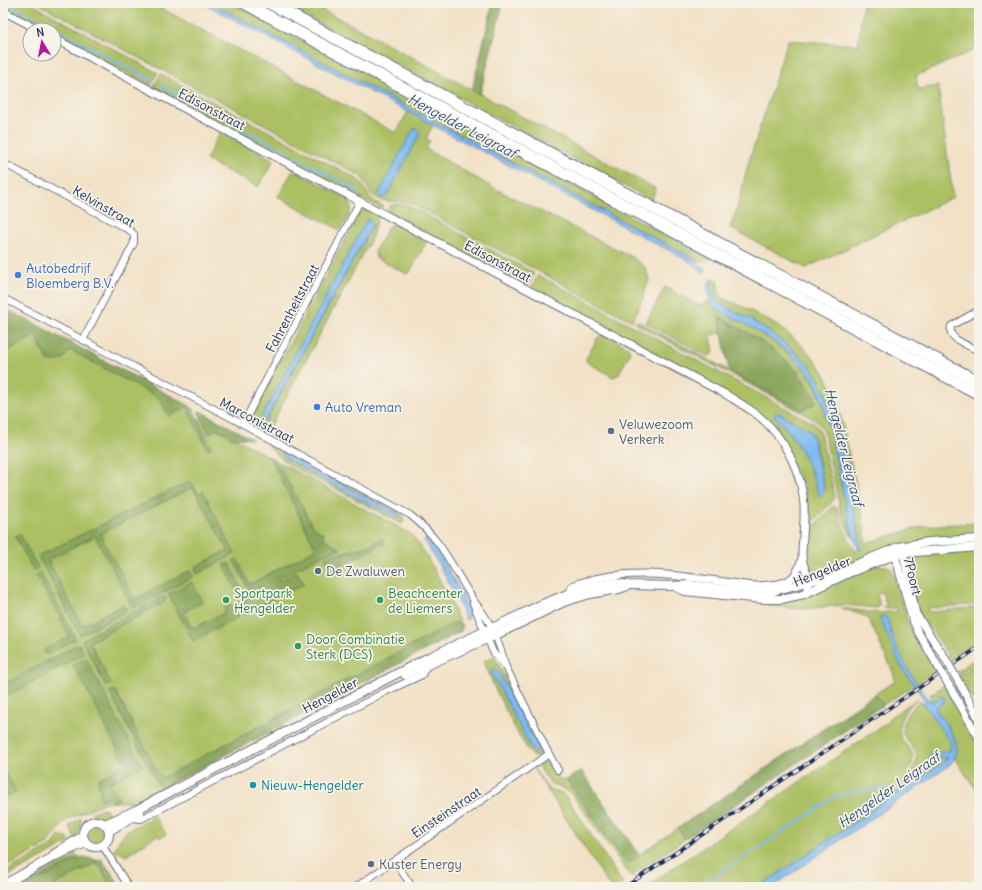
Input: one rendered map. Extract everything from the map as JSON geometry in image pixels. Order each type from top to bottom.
[{"type":"highway","points":[[244,3],[979,394]]},
{"type":"highway","points":[[269,3],[979,382]]},
{"type":"main road","name":"Hengelder","points":[[673,586],[685,590],[763,599],[781,599],[804,594],[851,572],[899,552],[928,542],[979,539]]},
{"type":"main road","name":"Hengelder","points":[[107,827],[131,818],[382,685],[427,665],[489,634],[540,605],[570,593],[600,585],[615,583],[629,585],[690,585],[754,593],[770,592],[831,575],[864,560],[899,552],[979,547]]},
{"type":"main road","name":"Hengelder","points":[[107,827],[136,810],[425,659],[574,599],[590,594],[619,589],[629,585]]},
{"type":"main road","points":[[99,821],[107,827],[108,837],[102,845],[92,846],[84,840],[83,828],[89,822],[99,821]]},
{"type":"main road","points":[[3,881],[84,840]]},
{"type":"main road","points":[[3,884],[84,840]]},
{"type":"street","points":[[3,11],[24,22]]},
{"type":"street","name":"Edisonstraat","points":[[62,42],[727,395],[760,418],[773,430],[782,443],[793,463],[800,482],[804,503],[805,528],[802,559],[809,580]]},
{"type":"street","name":"Kelvinstraat","points":[[3,163],[134,234],[134,243],[83,340]]},
{"type":"street","name":"Fahrenheitstraat","points":[[243,424],[360,201]]},
{"type":"street","name":"Marconistraat","points":[[3,298],[243,424],[410,515],[430,533],[444,551],[471,596],[489,634]]},
{"type":"street","points":[[979,310],[951,326],[950,334],[953,338],[979,351]]},
{"type":"street","name":"7Poort","points":[[899,552],[916,614],[945,658],[979,719]]},
{"type":"street","name":"7Poort","points":[[899,552],[911,615],[917,630],[979,738]]},
{"type":"street","name":"Hengelder","points":[[570,593],[572,586],[581,582],[598,578],[632,574],[655,574],[755,586],[771,585],[784,582],[792,577],[796,573],[802,559]]},
{"type":"street","name":"Hengelder","points":[[792,577],[803,576],[809,580]]},
{"type":"street","points":[[804,594],[807,590],[809,580]]},
{"type":"street","points":[[489,634],[496,655],[506,667],[558,770]]},
{"type":"street","name":"Einsteinstraat","points":[[356,887],[549,754]]},
{"type":"street","points":[[102,845],[128,887]]},
{"type":"street","points":[[395,861],[412,887]]},
{"type":"green space","points":[[3,3],[30,3],[158,73],[150,85],[62,38],[62,22],[31,22],[3,7]]},
{"type":"green space","points":[[37,3],[151,3],[396,133],[408,112],[433,125],[426,139],[430,141],[426,149],[490,186],[632,257],[645,267],[649,279],[643,298],[632,321],[410,203],[378,199],[368,189],[359,175]]},
{"type":"green space","points":[[211,3],[232,3],[711,259],[700,262]]},
{"type":"green space","points":[[281,3],[308,3],[350,24],[656,189],[651,200]]},
{"type":"green space","points":[[493,3],[503,3],[480,94],[472,90]]},
{"type":"green space","points":[[863,3],[979,3],[979,48],[916,76],[918,89],[938,86],[953,197],[806,268],[730,228],[737,209],[749,161],[788,40],[858,45]]},
{"type":"green space","points":[[161,74],[354,177],[359,180],[369,196],[383,207],[380,208],[155,88],[154,86]]},
{"type":"green space","points":[[220,132],[274,160],[258,187],[206,160]]},
{"type":"green space","points":[[293,170],[348,199],[351,210],[340,230],[278,197]]},
{"type":"green space","points":[[402,204],[409,206],[534,273],[528,286],[389,213],[388,208],[391,205]]},
{"type":"green space","points":[[364,210],[371,210],[379,214],[371,239],[268,431],[265,433],[253,425],[251,416],[359,214]],"holes":[[[367,219],[372,224],[266,421],[261,419]]]},
{"type":"green space","points":[[392,224],[427,241],[410,272],[407,274],[376,258],[375,251],[388,227]]},
{"type":"green space","points":[[538,275],[815,424],[820,432],[835,498],[833,501],[812,523],[809,523],[804,486],[768,422],[531,288]],"holes":[[[783,424],[811,432],[815,441],[822,478],[819,495],[805,457],[795,439]]]},
{"type":"green space","points":[[710,279],[717,279],[719,294],[722,298],[771,322],[801,344],[824,373],[832,389],[840,415],[862,511],[866,543],[920,527],[936,525],[979,523],[979,537],[929,540],[817,577],[812,574],[808,570],[805,558],[807,534],[832,507],[834,506],[837,508],[843,527],[855,551],[860,548],[859,534],[826,396],[809,365],[784,342],[750,319],[718,303],[713,296]]},
{"type":"green space","points":[[665,287],[700,306],[710,301],[714,307],[750,326],[788,353],[812,378],[821,398],[832,440],[852,537],[841,513],[824,432],[817,421],[635,323],[637,321],[802,410],[800,374],[762,342],[720,317],[722,333],[711,335],[714,353],[708,356],[646,323]]},
{"type":"green space","points":[[3,307],[190,406],[193,409],[211,448],[207,449],[187,408],[169,416],[159,398],[70,350],[62,359],[49,362],[35,336],[3,353]]},
{"type":"green space","name":"Sportpark Hengelder","points":[[3,312],[411,534],[433,567],[462,627],[460,630],[134,802],[105,802],[65,821],[48,844],[3,869]]},
{"type":"green space","points":[[719,317],[762,342],[788,362],[799,374],[816,403],[802,410],[729,371]]},
{"type":"green space","points":[[604,334],[628,347],[630,353],[618,375],[613,377],[587,362],[586,359],[598,337]]},
{"type":"green space","points":[[198,411],[252,439],[230,438],[225,433],[216,429],[209,434]]},
{"type":"green space","points":[[266,441],[402,514],[404,518],[403,523],[402,524],[290,465],[276,454]],"holes":[[[283,453],[380,504],[399,518],[360,499],[287,459]]]},
{"type":"green space","points":[[268,457],[279,466],[314,528],[324,534],[323,538],[341,549],[324,554],[255,591],[249,589],[233,560],[237,559],[249,583],[252,583],[316,549],[272,461]]},
{"type":"green space","points":[[190,481],[199,494],[203,491],[235,554],[197,574],[195,567],[228,550],[194,490],[191,488],[100,534],[134,598],[136,599],[184,573],[190,571],[193,577],[133,608],[95,536],[48,560],[82,626],[123,605],[127,611],[80,635],[38,556]]},
{"type":"green space","points":[[20,534],[38,568],[33,570],[15,536]]},
{"type":"green space","points":[[382,539],[385,543],[332,570],[325,557],[368,546]]},
{"type":"green space","points":[[979,550],[979,604],[931,607],[927,609],[928,611],[932,612],[979,607],[979,642],[951,661],[916,607],[908,563],[910,559],[917,555]]},
{"type":"green space","points":[[229,563],[243,591],[239,594],[224,565]]},
{"type":"green space","points":[[878,565],[887,566],[892,570],[910,629],[936,671],[883,705],[875,694],[895,681],[893,672],[869,620],[860,614],[842,609],[878,613],[898,611],[897,608],[883,608],[883,606],[887,607],[882,592],[877,594],[879,607],[877,608],[846,605],[802,609],[768,606],[769,602]]},
{"type":"green space","points":[[40,572],[75,639],[45,655],[44,650],[70,636],[36,575]]},
{"type":"green space","points":[[297,572],[304,584],[244,615],[238,605],[240,601]]},
{"type":"green space","points":[[192,582],[202,602],[184,612],[191,627],[196,627],[224,613],[225,608],[232,604],[239,617],[193,641],[168,594]]},
{"type":"green space","points":[[164,596],[166,599],[165,602],[90,642],[111,684],[106,686],[82,640]]},
{"type":"green space","points":[[456,622],[463,626],[461,631],[161,789],[109,692],[115,690],[162,778]]},
{"type":"green space","points":[[79,644],[84,654],[3,698],[3,685]]},
{"type":"green space","points":[[494,656],[539,742],[540,754],[537,757],[532,756],[517,732],[496,691],[484,661]]},
{"type":"green space","points":[[979,656],[979,664],[972,669],[958,673],[957,671]]},
{"type":"green space","points":[[86,658],[142,766],[110,783],[119,799],[112,803],[109,797],[101,800],[98,779],[125,764],[73,665]]},
{"type":"green space","points":[[979,667],[979,707],[977,708],[959,675],[974,671]]},
{"type":"green space","points":[[944,685],[961,712],[979,750],[979,794],[955,758],[956,743],[954,737],[934,708],[944,702],[943,698],[941,697],[932,702],[930,699],[932,698],[930,695]]},
{"type":"green space","points":[[957,686],[979,724],[979,731],[954,688]]},
{"type":"green space","points":[[875,694],[883,705],[685,839],[678,828]]},
{"type":"green space","points":[[917,699],[905,712],[899,727],[902,739],[913,755],[912,764],[907,773],[910,774],[916,763],[917,756],[905,737],[903,725],[904,720],[910,710],[920,701],[931,713],[950,741],[951,747],[949,751],[930,758],[948,756],[944,762],[906,787],[903,787],[903,789],[759,887],[645,887],[888,722],[889,718]]},
{"type":"green space","points":[[548,760],[559,779],[567,780],[622,858],[631,862],[678,828],[685,839],[634,874],[635,876],[632,878],[570,792],[551,784],[538,766]]},
{"type":"green space","points":[[3,768],[16,792],[5,797],[3,795]]},
{"type":"green space","points":[[534,769],[548,789],[562,793],[567,798],[623,884],[620,887],[618,885],[615,887],[610,887]]},
{"type":"green space","points":[[581,770],[639,855],[631,862],[627,862],[622,858],[567,780]]},
{"type":"green space","points":[[102,808],[106,809],[111,819],[100,818],[91,813]]},
{"type":"green space","points":[[154,816],[166,834],[160,838],[157,835],[126,856],[119,851],[115,854],[117,859],[114,859],[112,855],[120,840],[126,833],[125,832]]},
{"type":"green space","points":[[81,818],[81,826],[75,839],[69,826]]},
{"type":"green space","points":[[96,825],[102,828],[105,834],[102,840],[96,843],[90,840],[87,834],[90,828]]},
{"type":"green space","points":[[60,835],[67,837],[69,842],[3,879],[3,873],[52,846]]},
{"type":"green space","points":[[74,851],[76,854],[13,887],[3,887],[53,860]]},
{"type":"green space","points":[[77,856],[79,858],[23,887],[17,887]]},
{"type":"green space","points":[[82,857],[97,860],[101,859],[122,887],[112,887],[97,862],[51,887],[23,887]]},
{"type":"green space","points":[[98,862],[109,881],[99,887],[51,887]]},
{"type":"water","points":[[203,3],[211,3],[696,260],[706,272],[701,273],[697,266],[687,260]]},
{"type":"water","points":[[414,128],[421,132],[386,197],[381,198],[379,193]]},
{"type":"water","points":[[367,219],[371,221],[372,226],[265,421],[261,418]]},
{"type":"water","points":[[710,282],[713,296],[718,303],[750,319],[784,342],[809,365],[818,379],[824,391],[832,416],[859,534],[861,549],[859,550],[849,522],[832,439],[824,406],[817,387],[804,368],[778,344],[715,308],[710,301],[707,284]]},
{"type":"water","points":[[776,413],[781,414],[811,432],[824,485],[823,495],[819,495],[812,473],[802,453],[790,434],[775,417],[774,415]]},
{"type":"water","points":[[283,453],[400,515],[400,517],[398,518],[360,499],[287,459],[282,455]]},
{"type":"water","points":[[426,538],[444,562],[468,605],[470,613],[467,620],[447,579],[424,540]]},
{"type":"water","points":[[881,616],[887,617],[898,650],[909,671],[928,700],[930,699],[932,702],[944,697],[944,702],[935,708],[954,738],[956,753],[954,760],[947,767],[772,887],[759,887],[903,789],[903,787],[906,787],[944,762],[948,757],[930,758],[929,755],[949,751],[951,747],[950,741],[923,704],[926,702],[900,665],[880,618]]},
{"type":"water","points":[[493,669],[496,669],[498,672],[539,749],[535,752],[532,750],[491,672]]},
{"type":"waterway","points":[[6,3],[152,80]]},
{"type":"waterway","points":[[162,86],[359,191]]},
{"type":"waterway","name":"Hengelder Leigraaf","points":[[697,887],[762,846],[836,796],[855,791],[887,788]]},
{"type":"railway","points":[[625,887],[979,647]]},
{"type":"place","name":"Autobedrijf Bloemberg B.V.","points":[[18,275]]},
{"type":"place","name":"Auto Vreman","points":[[317,407]]},
{"type":"place","name":"Veluwezoom Verkerk","points":[[611,431]]},
{"type":"place","name":"De Zwaluwen","points":[[318,571]]},
{"type":"place","name":"Sportpark Hengelder","points":[[226,600]]},
{"type":"place","name":"Beachcenter de Liemers","points":[[380,600]]},
{"type":"place","name":"Door Combinatie Sterk (DCS)","points":[[298,646]]},
{"type":"place","name":"Nieuw-Hengelder","points":[[253,785]]},
{"type":"place","name":"Kuster Energy","points":[[371,864]]}]
